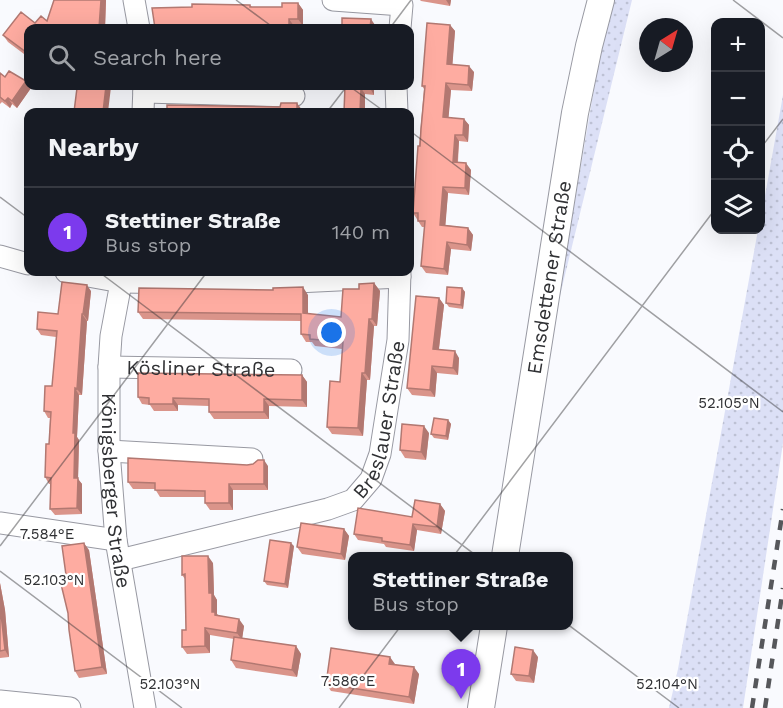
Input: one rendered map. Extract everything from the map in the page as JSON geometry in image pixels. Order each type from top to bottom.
[{"type":"street","points":[[134,0],[138,24]]},
{"type":"street","points":[[333,0],[402,5],[400,24]]},
{"type":"street","name":"Emsdettener Straße","points":[[506,552],[575,113],[588,46],[601,0]]},
{"type":"street","points":[[396,90],[397,108]]},
{"type":"street","points":[[144,97],[294,96]]},
{"type":"street","points":[[0,256],[24,263]]},
{"type":"street","points":[[122,277],[255,284],[371,276]]},
{"type":"street","name":"Breslauer Straße","points":[[118,550],[328,508],[353,500],[371,479],[381,454],[398,340],[400,276]]},
{"type":"street","name":"Königsberger Straße","points":[[122,277],[111,336],[109,451],[118,550],[145,708]]},
{"type":"street","name":"Kösliner Straße","points":[[109,367],[291,370]]},
{"type":"street","points":[[109,451],[252,459]]},
{"type":"street","points":[[0,523],[118,550]]},
{"type":"street","points":[[481,708],[493,630]]},
{"type":"street","points":[[0,701],[31,706],[70,708]]},
{"type":"shaded area","points":[[613,0],[632,0],[556,312],[601,48]]},
{"type":"shaded area","points":[[783,95],[783,443],[743,708],[669,708],[757,234],[765,234],[765,196]]},
{"type":"building","points":[[54,0],[101,0],[99,24],[24,24],[24,51],[3,35],[21,12],[35,23],[41,16],[47,21]]},
{"type":"building","points":[[282,3],[298,3],[298,19],[289,19],[289,24],[154,24],[152,8],[192,7],[192,4],[282,7]]},
{"type":"building","points":[[342,18],[371,19],[370,24],[342,24]]},
{"type":"building","points":[[427,23],[450,25],[447,64],[469,66],[468,85],[446,83],[443,117],[464,119],[463,135],[455,135],[453,162],[466,163],[465,188],[443,187],[440,225],[468,228],[467,245],[447,242],[444,269],[421,266],[425,221],[418,221],[418,213],[414,213],[425,86],[422,86]]},
{"type":"building","points":[[9,71],[24,80],[24,84],[12,101],[8,98],[5,101],[0,97],[0,73],[5,77]]},
{"type":"building","points":[[77,90],[106,90],[103,108],[74,108]]},
{"type":"building","points":[[345,90],[361,90],[360,108],[344,108]]},
{"type":"building","points":[[281,103],[297,103],[297,108],[167,108],[167,105],[280,107]]},
{"type":"building","points":[[62,282],[87,285],[82,314],[77,389],[75,388],[73,433],[75,433],[74,478],[78,478],[77,508],[50,509],[51,478],[45,477],[46,444],[49,444],[51,412],[44,411],[45,386],[52,386],[57,331],[37,329],[38,312],[58,314]]},
{"type":"building","points":[[374,283],[365,373],[362,373],[358,428],[327,427],[330,381],[340,382],[343,342],[310,339],[310,335],[301,334],[301,314],[138,312],[139,288],[273,290],[273,288],[303,287],[303,313],[341,317],[343,289],[359,289],[359,284]]},
{"type":"building","points":[[447,287],[462,288],[461,305],[446,303]]},
{"type":"building","points":[[416,296],[439,298],[433,349],[455,351],[453,368],[432,366],[430,390],[407,388]]},
{"type":"building","points":[[138,373],[302,375],[302,400],[264,399],[264,412],[209,412],[209,399],[173,398],[173,404],[149,404],[149,398],[138,397]]},
{"type":"building","points":[[434,418],[448,420],[446,436],[431,434]]},
{"type":"building","points":[[402,424],[424,426],[421,452],[400,450]]},
{"type":"building","points":[[128,458],[247,465],[264,460],[264,484],[229,484],[229,503],[205,503],[205,491],[155,490],[155,483],[128,482]]},
{"type":"building","points":[[415,500],[440,504],[437,527],[413,524],[410,545],[354,534],[358,508],[412,517]]},
{"type":"building","points":[[301,523],[344,529],[341,554],[297,547]]},
{"type":"building","points":[[270,540],[291,543],[285,584],[264,581]]},
{"type":"building","points":[[84,543],[102,667],[75,671],[68,613],[60,576],[66,575],[62,546]]},
{"type":"building","points":[[182,556],[208,556],[212,612],[215,612],[215,615],[239,619],[237,633],[205,628],[205,646],[182,647],[182,630],[186,630],[185,574],[182,575]]},
{"type":"building","points":[[0,605],[5,650],[0,651]]},
{"type":"building","points":[[234,637],[296,646],[292,670],[231,660]]},
{"type":"building","points":[[515,647],[533,650],[529,676],[511,674]]},
{"type":"building","points":[[331,648],[390,657],[389,664],[414,667],[409,697],[326,684]]},
{"type":"railway","points":[[752,708],[783,509]]},
{"type":"railway","points":[[765,708],[783,588]]},
{"type":"place","name":"Stettiner Straße","points":[[461,699]]}]
